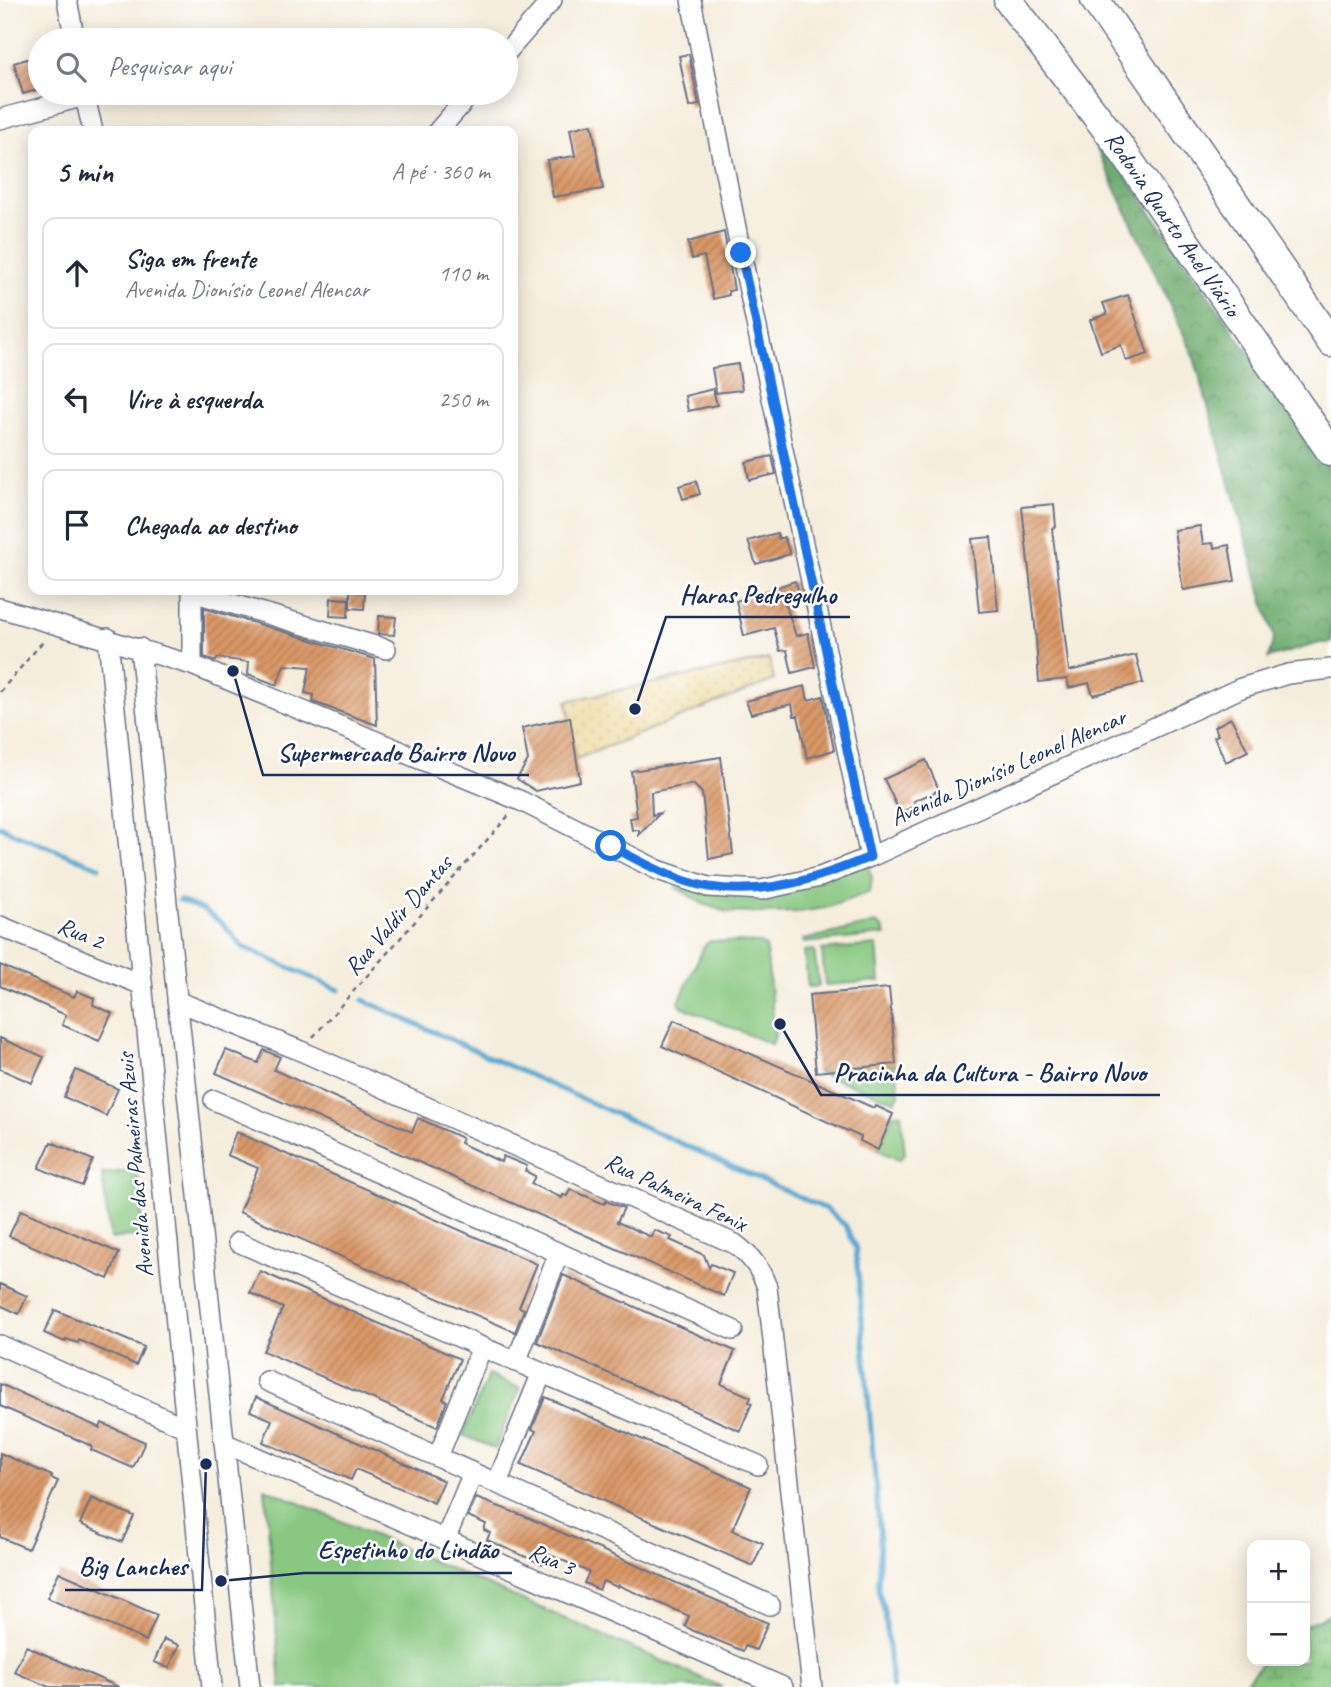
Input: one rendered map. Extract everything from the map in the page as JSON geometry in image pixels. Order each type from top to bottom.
[{"type":"highway","name":"Rodovia Quarto Anel Viário","points":[[1008,0],[1117,143],[1331,452]]},
{"type":"highway","points":[[1095,0],[1331,342]]},
{"type":"street","points":[[67,0],[73,28]]},
{"type":"street","points":[[518,39],[552,0]]},
{"type":"street","points":[[691,0],[744,267],[870,857]]},
{"type":"street","points":[[0,119],[48,105]]},
{"type":"street","points":[[87,105],[92,126]]},
{"type":"street","points":[[442,126],[461,105]]},
{"type":"street","points":[[192,595],[192,664]]},
{"type":"street","points":[[205,595],[386,649]]},
{"type":"street","name":"Avenida Dionísio Leonel Alencar","points":[[0,608],[192,664],[521,801],[659,870],[708,887],[761,890],[820,877],[870,857],[1241,688],[1288,674],[1331,669]]},
{"type":"street","name":"Avenida das Palmeiras Azuis","points":[[108,638],[184,1427],[212,1687]]},
{"type":"street","points":[[140,648],[250,1687]]},
{"type":"street","name":"Rua 2","points":[[0,926],[142,985]]},
{"type":"street","name":"Rua Palmeira Fenix","points":[[177,1002],[301,1051],[735,1244],[755,1262],[768,1287],[786,1473],[812,1687]]},
{"type":"street","points":[[214,1100],[733,1330]]},
{"type":"street","points":[[238,1242],[541,1375],[758,1465]]},
{"type":"street","points":[[516,1362],[559,1253]]},
{"type":"street","points":[[0,1345],[184,1427]]},
{"type":"street","points":[[439,1457],[482,1347]]},
{"type":"street","points":[[497,1483],[541,1375]]},
{"type":"street","points":[[267,1381],[769,1605]]},
{"type":"street","name":"Rua 3","points":[[224,1443],[783,1687]]},
{"type":"street","points":[[445,1540],[473,1473]]},
{"type":"path","points":[[0,692],[57,625]]},
{"type":"path","name":"Rua Valdir Dantas","points":[[301,1051],[521,801]]},
{"type":"green space","points":[[1075,102],[1331,472],[1331,643],[1320,643],[1268,658],[1274,637],[1193,354]]},
{"type":"green space","points":[[868,865],[872,878],[870,892],[826,908],[798,912],[727,912],[703,904],[675,887],[707,894]]},
{"type":"green space","points":[[876,923],[883,928],[886,935],[804,943],[803,940]]},
{"type":"green space","points":[[710,941],[760,943],[766,947],[775,1036],[772,1043],[681,1006],[679,1002],[704,946]]},
{"type":"green space","points":[[877,945],[880,981],[825,985],[822,950]]},
{"type":"green space","points":[[814,950],[819,986],[808,987],[804,951]]},
{"type":"green space","points":[[896,1064],[899,1095],[895,1101],[816,1072]]},
{"type":"green space","points":[[901,1113],[905,1154],[899,1160],[878,1150],[893,1114]]},
{"type":"green space","points":[[137,1170],[144,1235],[110,1239],[102,1174]]},
{"type":"green space","points":[[488,1375],[520,1388],[495,1449],[463,1435]]},
{"type":"green space","points":[[265,1488],[722,1687],[281,1687]]},
{"type":"green space","points":[[1331,1614],[1331,1687],[1241,1687],[1260,1666],[1310,1666],[1310,1623]]},
{"type":"sand","points":[[769,659],[774,680],[576,759],[567,701]]},
{"type":"building","points":[[689,54],[699,105],[689,107],[679,56]]},
{"type":"building","points":[[28,59],[28,93],[23,94],[14,63]]},
{"type":"building","points":[[592,124],[603,189],[553,197],[547,160],[575,156],[570,129]]},
{"type":"building","points":[[724,232],[734,290],[728,291],[729,295],[713,299],[704,256],[692,259],[688,242]]},
{"type":"building","points":[[1128,295],[1148,354],[1126,361],[1121,345],[1101,352],[1090,320],[1107,314],[1103,303]]},
{"type":"building","points":[[738,364],[742,390],[716,393],[712,368]]},
{"type":"building","points":[[713,389],[717,405],[688,411],[685,396]]},
{"type":"building","points":[[772,456],[776,474],[749,480],[746,462]]},
{"type":"building","points":[[696,481],[700,494],[683,499],[679,486]]},
{"type":"building","points":[[1054,504],[1056,527],[1052,528],[1069,671],[1136,655],[1143,683],[1093,695],[1089,683],[1069,688],[1067,679],[1039,682],[1022,507]]},
{"type":"building","points":[[1200,526],[1203,544],[1213,543],[1214,548],[1229,545],[1235,581],[1183,590],[1174,530]]},
{"type":"building","points":[[777,533],[779,539],[784,537],[790,554],[756,564],[748,541]]},
{"type":"building","points":[[991,537],[998,610],[979,612],[972,539]]},
{"type":"building","points":[[795,581],[801,597],[785,602],[796,636],[808,633],[815,667],[792,673],[787,650],[780,651],[774,628],[744,636],[736,601]]},
{"type":"building","points":[[350,595],[365,595],[364,609],[350,608]]},
{"type":"building","points":[[331,598],[349,599],[348,617],[330,616]]},
{"type":"building","points":[[204,608],[375,659],[377,725],[313,702],[314,695],[305,693],[310,667],[284,665],[277,685],[248,674],[249,662],[217,658],[216,661],[204,657]]},
{"type":"building","points":[[379,616],[396,617],[394,635],[378,634]]},
{"type":"building","points":[[805,686],[808,700],[823,696],[834,750],[807,758],[798,716],[794,716],[792,704],[751,714],[746,701]]},
{"type":"building","points":[[570,717],[580,781],[536,791],[517,779],[528,760],[522,728]]},
{"type":"building","points":[[1231,718],[1248,751],[1226,762],[1214,737],[1218,735],[1214,727]]},
{"type":"building","points":[[721,757],[733,854],[709,859],[702,793],[693,784],[651,792],[652,815],[660,813],[639,835],[639,830],[632,830],[630,818],[637,817],[631,771]]},
{"type":"building","points":[[926,760],[939,790],[914,801],[916,806],[900,813],[884,779]]},
{"type":"building","points":[[0,965],[74,997],[77,991],[94,998],[93,1005],[112,1013],[99,1041],[62,1025],[66,1015],[0,986]]},
{"type":"building","points":[[889,988],[896,1064],[816,1072],[809,995]]},
{"type":"building","points":[[674,1020],[893,1114],[878,1150],[860,1141],[861,1137],[662,1046]]},
{"type":"building","points":[[0,1038],[44,1057],[32,1083],[0,1069]]},
{"type":"building","points":[[226,1050],[258,1063],[264,1050],[280,1057],[274,1070],[412,1132],[418,1118],[462,1138],[460,1143],[501,1162],[503,1156],[527,1166],[525,1171],[535,1176],[531,1184],[562,1198],[563,1195],[567,1196],[570,1189],[604,1204],[606,1201],[624,1208],[617,1222],[651,1237],[654,1230],[672,1237],[670,1240],[704,1255],[709,1268],[711,1264],[733,1273],[724,1296],[216,1073]]},
{"type":"building","points":[[76,1070],[118,1089],[106,1116],[64,1097]]},
{"type":"building","points":[[236,1132],[537,1264],[519,1307],[524,1309],[515,1332],[239,1212],[258,1168],[227,1155]]},
{"type":"building","points":[[51,1142],[93,1160],[82,1186],[39,1168]]},
{"type":"building","points":[[21,1210],[119,1253],[108,1279],[9,1236]]},
{"type":"building","points":[[260,1271],[460,1359],[443,1399],[447,1401],[437,1427],[263,1351],[283,1308],[250,1293]]},
{"type":"building","points":[[563,1275],[735,1351],[721,1384],[751,1397],[749,1402],[752,1403],[740,1431],[537,1342]]},
{"type":"building","points":[[0,1284],[27,1296],[19,1314],[0,1305]]},
{"type":"building","points":[[55,1310],[144,1347],[136,1365],[79,1340],[78,1343],[66,1339],[65,1342],[44,1333]]},
{"type":"building","points":[[0,1384],[100,1428],[102,1423],[145,1442],[133,1468],[91,1450],[92,1446],[0,1406]]},
{"type":"building","points":[[256,1397],[444,1481],[434,1503],[356,1469],[351,1480],[263,1442],[272,1420],[250,1411]]},
{"type":"building","points":[[545,1397],[751,1487],[732,1530],[763,1543],[753,1566],[521,1465],[536,1431],[532,1429]]},
{"type":"building","points":[[0,1453],[58,1481],[28,1549],[0,1537]]},
{"type":"building","points":[[91,1498],[134,1516],[122,1542],[80,1524]]},
{"type":"building","points":[[476,1498],[524,1516],[768,1623],[756,1650],[745,1646],[743,1651],[694,1631],[685,1626],[689,1616],[618,1585],[617,1587],[603,1581],[599,1590],[584,1583],[589,1572],[546,1553],[542,1564],[487,1540],[490,1533],[484,1530],[486,1524],[468,1516]]},
{"type":"building","points":[[59,1572],[157,1615],[146,1641],[47,1598]]},
{"type":"building","points":[[164,1639],[179,1645],[169,1668],[154,1662]]},
{"type":"building","points":[[26,1646],[119,1687],[49,1687],[14,1672]]},
{"type":"waterway","points":[[0,826],[99,867]]},
{"type":"waterway","points":[[179,900],[203,910],[223,924],[243,947],[339,990]]},
{"type":"waterway","points":[[363,1000],[826,1209],[846,1226],[856,1249],[880,1539],[878,1589],[885,1614],[892,1687]]},
{"type":"place","name":"Supermercado Bairro Novo","points":[[233,671]]},
{"type":"place","name":"Haras Pedregulho","points":[[635,709]]},
{"type":"place","name":"Pracinha da Cultura - Bairro Novo","points":[[780,1024]]},
{"type":"place","name":"Big Lanches","points":[[206,1464]]},
{"type":"place","name":"Espetinho do Lindão","points":[[221,1581]]},
{"type":"route","points":[[611,846],[659,870],[708,887],[761,890],[820,877],[870,857],[741,253]]}]
